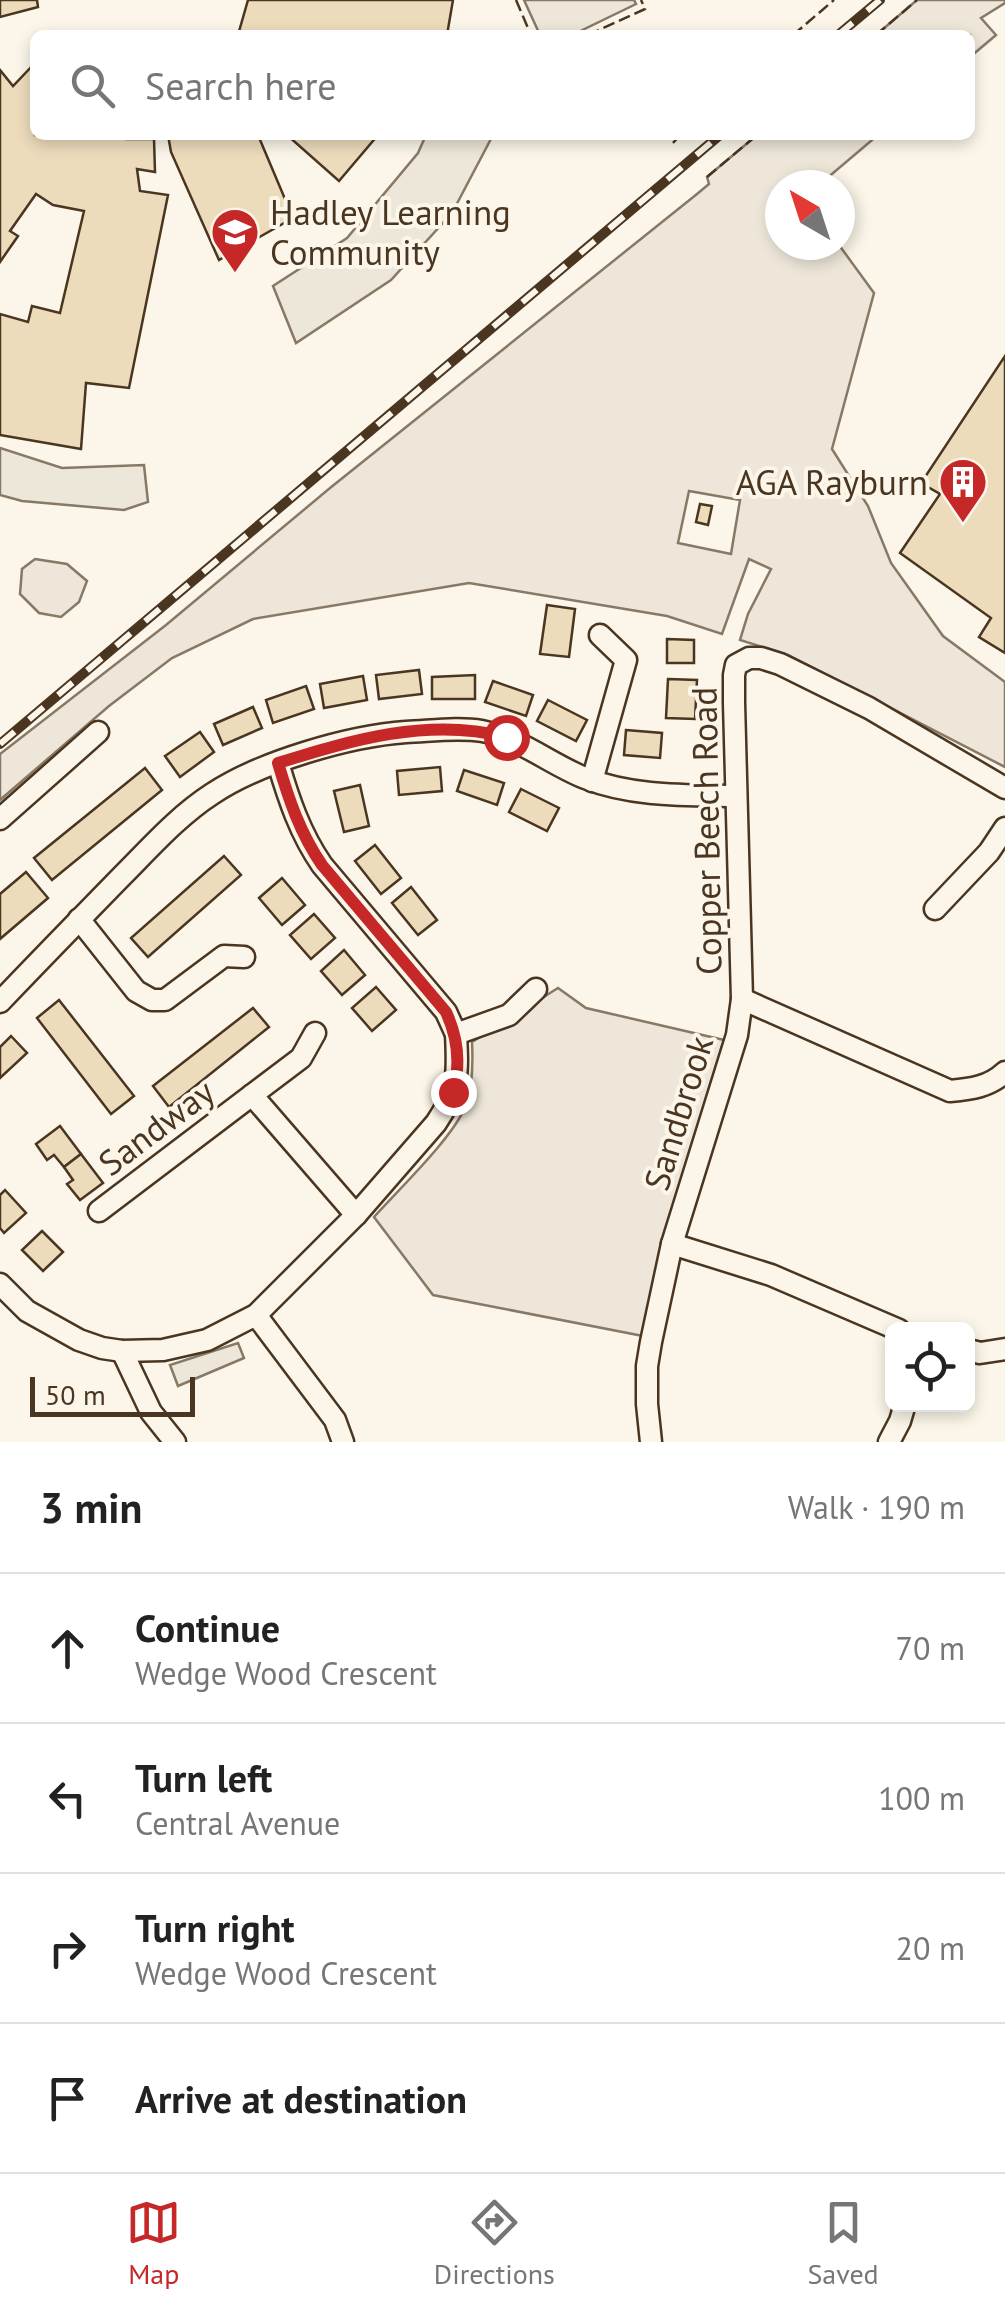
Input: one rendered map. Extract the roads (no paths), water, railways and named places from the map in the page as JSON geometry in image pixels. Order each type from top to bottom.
[{"type":"street","points":[[592,781],[626,660],[600,635]]},
{"type":"street","name":"Copper Beech Road","points":[[742,999],[736,665],[748,658],[780,664],[869,708],[1005,788]]},
{"type":"street","points":[[0,1002],[171,826],[211,794],[278,763],[377,734],[479,730],[506,737],[592,781],[672,795],[736,796]]},
{"type":"street","points":[[0,818],[98,732]]},
{"type":"street","points":[[0,1284],[27,1311],[79,1340],[102,1348],[163,1350],[207,1340],[256,1315],[356,1215],[445,1109],[458,1075],[456,1034],[446,1012],[331,876],[305,839],[278,763]]},
{"type":"street","points":[[935,909],[989,852],[1005,828]]},
{"type":"street","points":[[79,920],[136,991],[152,1000],[165,1000],[224,956],[244,957]]},
{"type":"street","points":[[456,1034],[509,1014],[536,990]]},
{"type":"street","points":[[742,999],[950,1090],[976,1089],[1005,1072]]},
{"type":"street","name":"Sandbrook","points":[[651,1442],[647,1366],[672,1244],[737,1035],[742,999]]},
{"type":"street","name":"Sandway","points":[[100,1211],[301,1058],[316,1032]]},
{"type":"street","name":"Sandway","points":[[252,1095],[356,1215]]},
{"type":"street","name":"Sandbrook","points":[[672,1244],[771,1275],[885,1324]]},
{"type":"street","points":[[256,1315],[335,1420],[343,1442]]},
{"type":"street","points":[[975,1352],[1005,1349]]},
{"type":"street","points":[[122,1351],[151,1412],[175,1442]]},
{"type":"street","points":[[890,1442],[903,1412]]},
{"type":"railway","points":[[844,30],[880,0]]},
{"type":"railway","points":[[0,744],[714,140]]},
{"type":"place","name":"Hadley Learning Community","points":[[235,274]]},
{"type":"place","name":"AGA Rayburn","points":[[963,524]]}]
